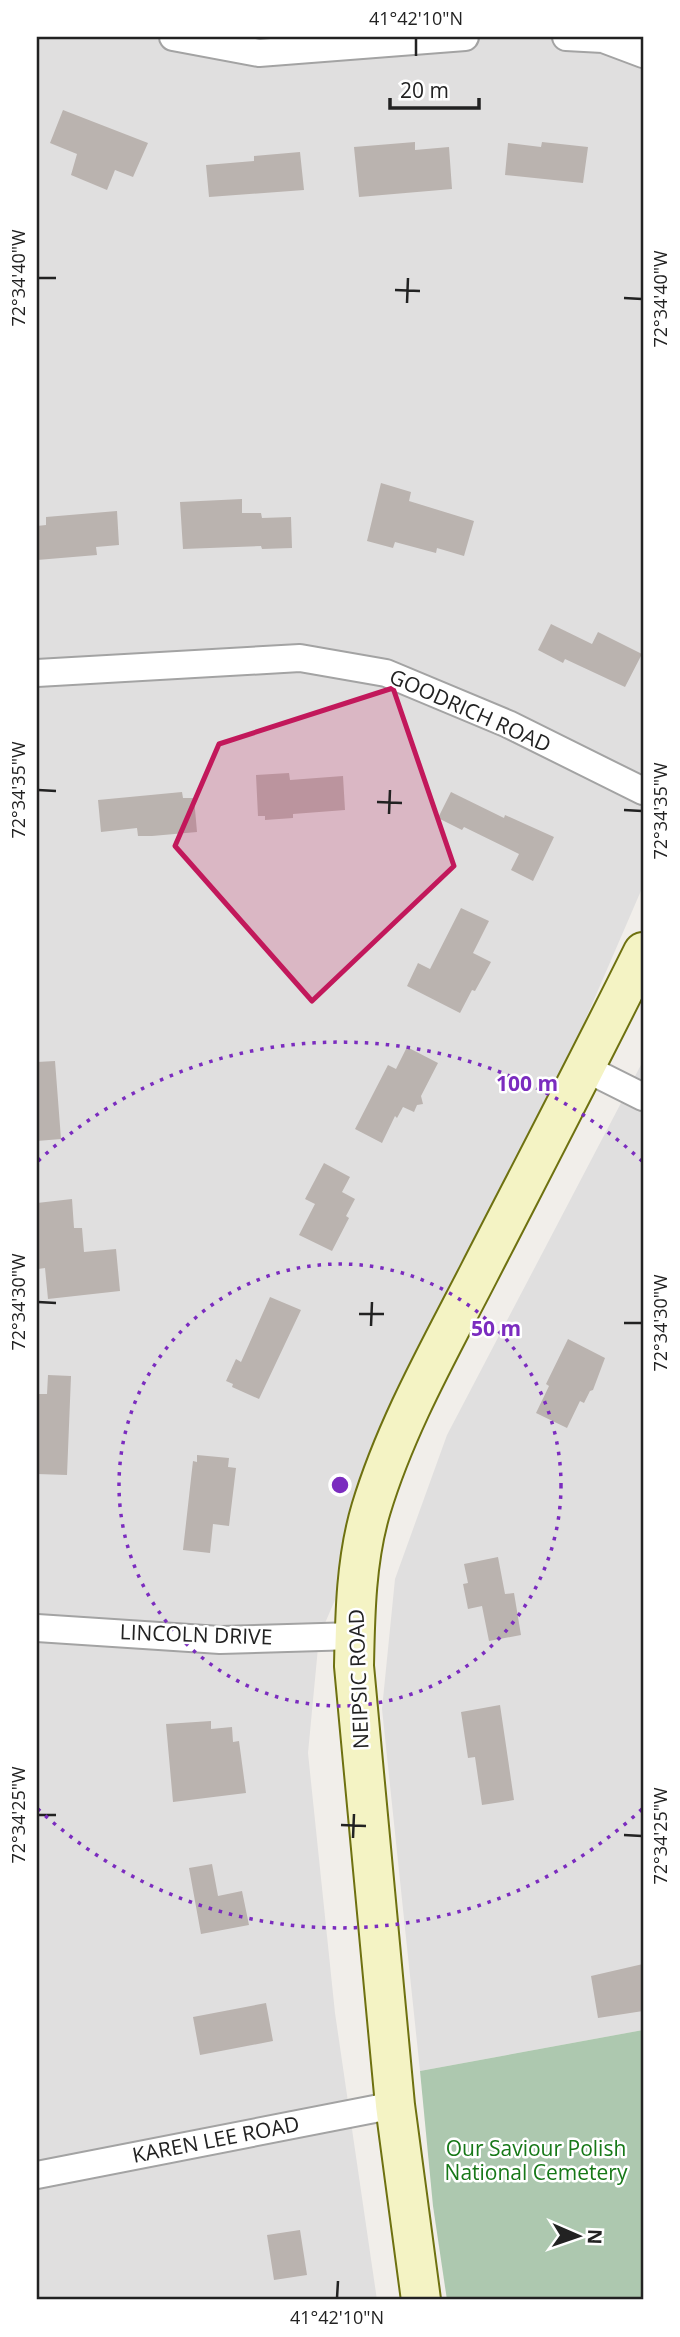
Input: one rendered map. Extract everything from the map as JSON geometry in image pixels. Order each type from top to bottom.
[{"type":"street","points":[[173,37],[259,53],[466,37]]},
{"type":"street","points":[[566,37],[603,39],[643,54]]},
{"type":"street","name":"GOODRICH ROAD","points":[[37,673],[300,658],[386,673],[508,724],[643,791]]},
{"type":"street","name":"NEIPSIC ROAD","points":[[421,2300],[395,2105],[354,1667],[360,1569],[370,1511],[387,1460],[427,1374],[643,952]]},
{"type":"street","points":[[585,1068],[643,1097]]},
{"type":"street","name":"LINCOLN DRIVE","points":[[37,1628],[220,1640],[355,1636]]},
{"type":"street","name":"KAREN LEE ROAD","points":[[37,2175],[395,2105]]},
{"type":"highlighted area","points":[[393,688],[454,866],[312,1001],[175,846],[219,744]]},
{"type":"shaded area","points":[[37,37],[643,37],[643,886],[319,1637],[308,1753],[335,2013],[377,2300],[37,2300]]},
{"type":"shaded area","points":[[643,1061],[643,2030],[420,2071],[382,1709],[395,1579],[447,1435]]},
{"type":"green space","name":"Our Saviour Polish National Cemetery","points":[[643,2030],[643,2300],[447,2300],[433,2206],[420,2071]]},
{"type":"building","points":[[63,110],[148,143],[133,177],[115,170],[107,190],[71,175],[77,154],[50,143]]},
{"type":"building","points":[[415,142],[415,150],[449,147],[452,189],[359,197],[354,147]]},
{"type":"building","points":[[542,142],[588,147],[583,183],[505,175],[508,143],[541,147]]},
{"type":"building","points":[[300,152],[304,190],[209,197],[206,165],[254,161],[254,156]]},
{"type":"building","points":[[381,483],[411,492],[409,501],[474,521],[464,556],[437,548],[436,553],[395,542],[393,548],[367,541]]},
{"type":"building","points":[[242,499],[242,513],[261,513],[262,518],[291,517],[292,548],[262,549],[261,546],[183,549],[180,502]]},
{"type":"building","points":[[117,511],[119,545],[96,547],[97,555],[37,560],[37,526],[46,525],[46,517]]},
{"type":"building","points":[[551,624],[592,644],[598,632],[642,654],[625,687],[565,659],[563,663],[538,650]]},
{"type":"building","points":[[289,773],[290,780],[343,776],[345,810],[293,814],[293,818],[265,820],[265,816],[258,816],[256,775]]},
{"type":"building","points":[[182,792],[183,798],[194,798],[197,832],[138,836],[137,828],[101,832],[98,800]]},
{"type":"building","points":[[451,792],[504,818],[505,815],[554,837],[533,881],[511,870],[519,854],[464,827],[462,830],[438,818]]},
{"type":"building","points":[[461,908],[489,921],[473,953],[491,962],[460,1013],[407,986],[418,963],[430,969]]},
{"type":"building","points":[[407,1047],[438,1063],[421,1096],[423,1104],[417,1105],[414,1112],[403,1107],[397,1118],[395,1116],[382,1143],[355,1129],[388,1065],[396,1069]]},
{"type":"building","points":[[55,1061],[61,1139],[37,1141],[37,1062]]},
{"type":"building","points":[[324,1163],[350,1177],[342,1192],[355,1199],[346,1216],[349,1218],[332,1251],[299,1235],[315,1204],[305,1199]]},
{"type":"building","points":[[72,1199],[74,1228],[82,1228],[84,1252],[116,1249],[120,1291],[48,1299],[45,1268],[38,1269],[37,1203]]},
{"type":"building","points":[[270,1297],[301,1310],[259,1399],[232,1387],[233,1384],[226,1381],[236,1359],[241,1362]]},
{"type":"building","points":[[568,1339],[605,1358],[593,1390],[584,1403],[580,1401],[567,1428],[536,1413],[549,1386],[546,1384]]},
{"type":"building","points":[[48,1375],[71,1376],[67,1475],[37,1474],[37,1394],[47,1394]]},
{"type":"building","points":[[197,1455],[229,1458],[228,1467],[236,1468],[229,1526],[213,1524],[210,1553],[183,1550],[193,1461],[197,1462]]},
{"type":"building","points":[[498,1557],[505,1594],[514,1593],[521,1635],[489,1641],[482,1606],[468,1609],[463,1584],[468,1583],[464,1564]]},
{"type":"building","points":[[500,1705],[514,1800],[482,1805],[475,1757],[468,1758],[461,1712]]},
{"type":"building","points":[[211,1721],[211,1729],[232,1727],[233,1742],[239,1741],[246,1793],[173,1802],[166,1724]]},
{"type":"building","points":[[212,1864],[218,1896],[242,1891],[249,1925],[201,1934],[189,1868]]},
{"type":"building","points":[[643,1964],[643,2011],[598,2018],[591,1976]]},
{"type":"building","points":[[266,2003],[273,2041],[200,2055],[193,2017]]},
{"type":"building","points":[[300,2230],[307,2275],[274,2280],[267,2235]]}]
